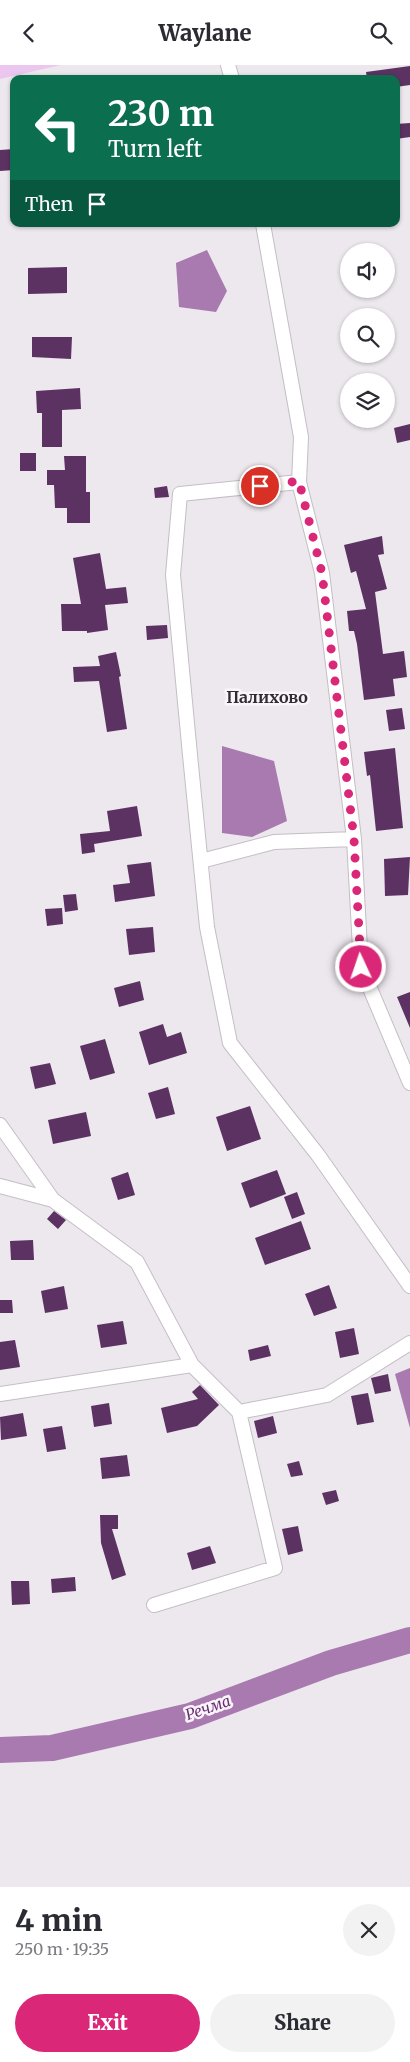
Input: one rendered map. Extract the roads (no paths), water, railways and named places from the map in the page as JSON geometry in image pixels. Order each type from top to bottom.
[{"type":"street","points":[[264,227],[301,437],[299,481],[322,573],[354,839],[361,967],[410,1083]]},
{"type":"street","points":[[299,481],[180,494],[173,575],[208,927],[230,1043],[318,1155],[410,1286]]},
{"type":"street","points":[[201,861],[274,842],[354,839]]},
{"type":"street","points":[[0,1125],[53,1199],[137,1263],[192,1365],[239,1413],[275,1568],[154,1605]]},
{"type":"street","points":[[0,1186],[53,1199]]},
{"type":"street","points":[[239,1413],[327,1395],[410,1343]]},
{"type":"street","points":[[0,1394],[192,1365]]},
{"type":"waterway","name":"Речма","points":[[0,1750],[52,1748],[190,1716],[331,1663],[410,1640]]},
{"type":"district","name":"Палихово","points":[[267,697]]}]
